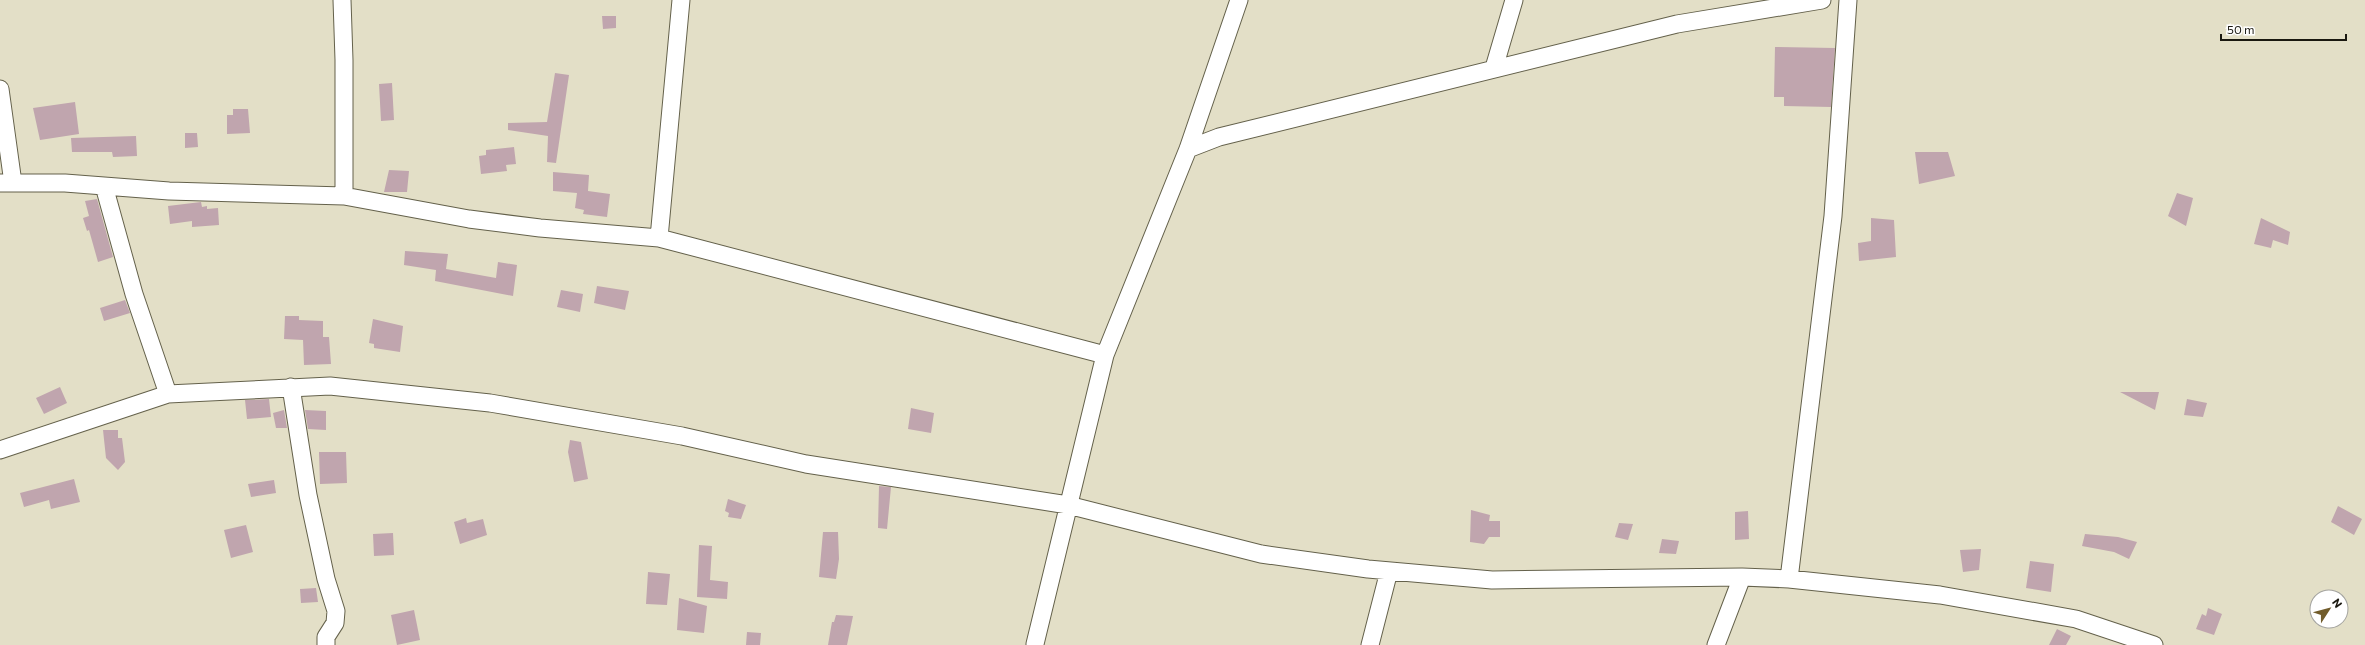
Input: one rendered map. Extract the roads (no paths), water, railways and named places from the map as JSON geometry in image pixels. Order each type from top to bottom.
[{"type":"street","points":[[342,0],[344,60],[344,196]]},
{"type":"street","points":[[659,238],[681,0]]},
{"type":"street","points":[[1035,644],[1105,355],[1188,148],[1239,0]]},
{"type":"street","points":[[1494,68],[1514,0]]},
{"type":"street","points":[[1188,148],[1219,137],[1677,24],[1822,0]]},
{"type":"street","points":[[1789,579],[1833,216],[1848,0]]},
{"type":"street","points":[[0,89],[7,183],[104,186],[169,191],[344,196],[476,220],[540,228],[659,238],[1105,355]]},
{"type":"street","points":[[104,186],[134,294],[168,394]]},
{"type":"street","points":[[0,450],[168,394],[330,386],[490,403],[682,436],[806,464],[1068,505],[1261,554],[1389,571],[1492,580],[1742,577],[1789,579],[1940,595],[2076,619],[2154,645]]},
{"type":"street","points":[[291,387],[308,495],[326,579],[336,611],[335,623],[326,637],[326,645]]},
{"type":"street","points":[[1370,645],[1389,571]]},
{"type":"street","points":[[1716,645],[1742,577]]}]
